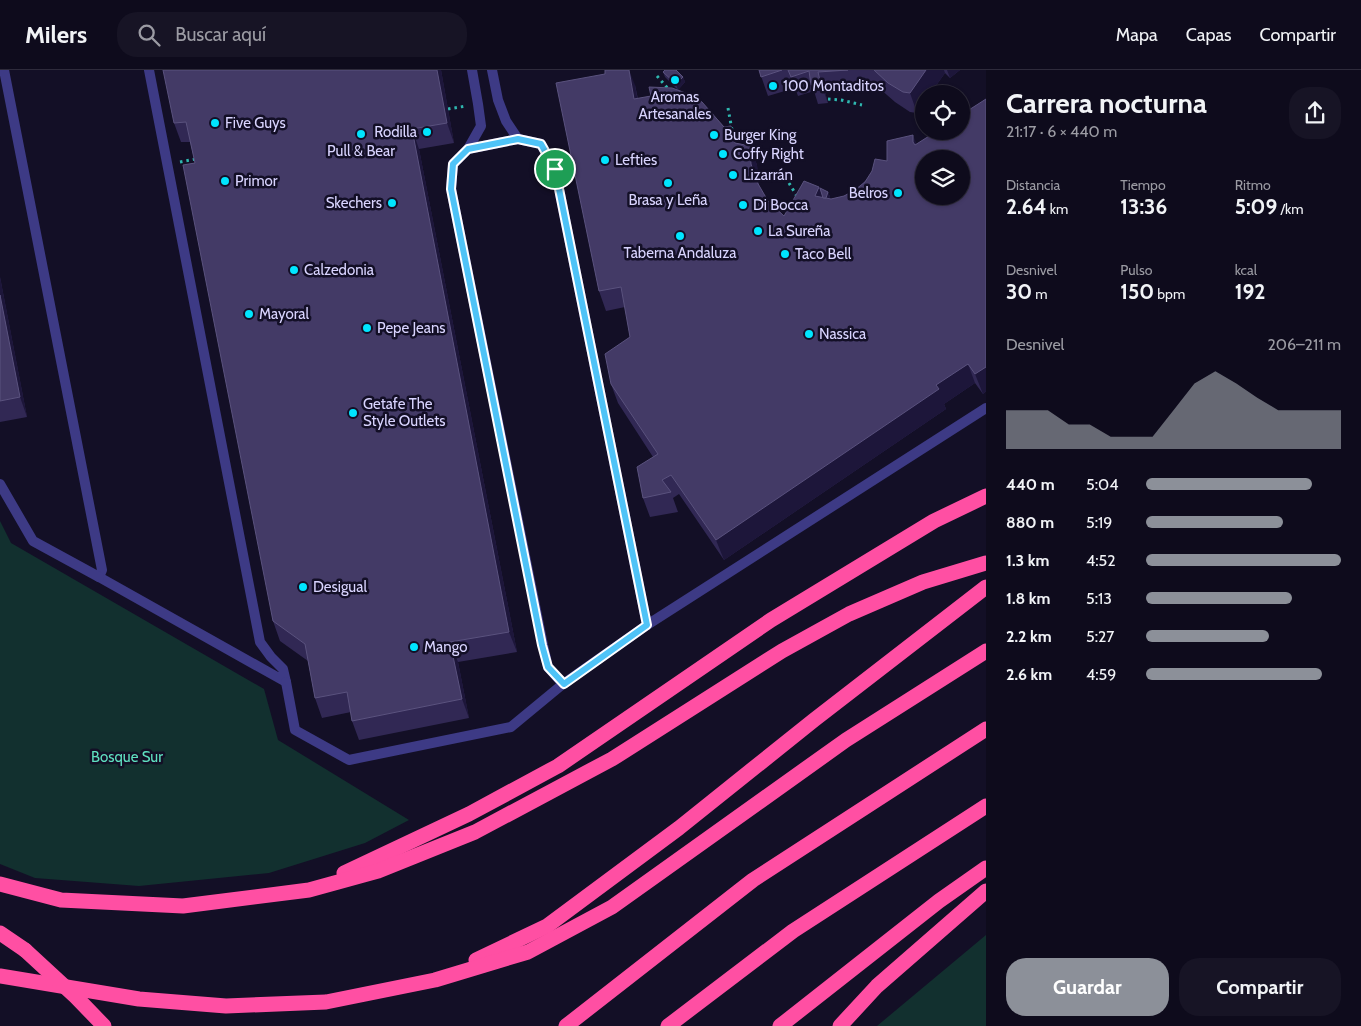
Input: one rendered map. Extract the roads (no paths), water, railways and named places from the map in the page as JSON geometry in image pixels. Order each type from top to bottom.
[{"type":"highway","points":[[309,890],[469,814],[558,766],[771,620],[934,521],[986,496]]},
{"type":"highway","points":[[0,884],[61,900],[183,906],[309,890],[378,872],[474,832],[612,759],[782,651],[849,614],[923,582],[986,562]]},
{"type":"highway","points":[[435,980],[546,926],[679,828],[986,587]]},
{"type":"highway","points":[[0,976],[139,998],[226,1006],[326,1002],[435,980],[528,952],[612,907],[846,740],[986,651]]},
{"type":"highway","points":[[566,1026],[753,880],[986,730]]},
{"type":"highway","points":[[668,1026],[793,931],[986,806]]},
{"type":"highway","points":[[780,1026],[939,901],[986,868]]},
{"type":"highway","points":[[840,1026],[877,986],[986,891]]},
{"type":"highway","points":[[0,933],[25,950],[104,1026]]},
{"type":"lane","points":[[4,70],[102,570],[99,577]]},
{"type":"lane","points":[[148,70],[260,642],[271,658],[283,669],[296,730],[349,760],[511,727],[564,684],[647,625],[986,408]]},
{"type":"lane","points":[[472,70],[480,126],[468,149],[453,164],[451,189],[542,645],[548,667],[564,684]]},
{"type":"lane","points":[[492,70],[498,100],[506,121],[518,139]]},
{"type":"lane","points":[[468,149],[518,139],[541,144],[555,169],[647,625]]},
{"type":"lane","points":[[0,484],[33,541],[286,682]]},
{"type":"place","name":"Aromas Artesanales","points":[[675,80]]},
{"type":"place","name":"100 Montaditos","points":[[773,86]]},
{"type":"place","name":"Five Guys","points":[[215,123]]},
{"type":"place","name":"Rodilla","points":[[427,132]]},
{"type":"place","name":"Pull & Bear","points":[[361,134]]},
{"type":"place","name":"Burger King","points":[[714,135]]},
{"type":"place","name":"Coffy Right","points":[[723,154]]},
{"type":"place","name":"Lefties","points":[[605,160]]},
{"type":"place","name":"Lizarrán","points":[[733,175]]},
{"type":"place","name":"Primor","points":[[225,181]]},
{"type":"place","name":"Brasa y Leña","points":[[668,183]]},
{"type":"place","name":"Belros","points":[[898,193]]},
{"type":"place","name":"Skechers","points":[[392,203]]},
{"type":"place","name":"Di Bocca","points":[[743,205]]},
{"type":"place","name":"La Sureña","points":[[758,231]]},
{"type":"place","name":"Taberna Andaluza","points":[[680,236]]},
{"type":"place","name":"Taco Bell","points":[[785,254]]},
{"type":"place","name":"Calzedonia","points":[[294,270]]},
{"type":"place","name":"Mayoral","points":[[249,314]]},
{"type":"place","name":"Pepe Jeans","points":[[367,328]]},
{"type":"place","name":"Nassica","points":[[809,334]]},
{"type":"place","name":"Getafe The Style Outlets","points":[[353,413]]},
{"type":"place","name":"Desigual","points":[[303,587]]},
{"type":"place","name":"Mango","points":[[414,647]]},
{"type":"park label","name":"Bosque Sur","points":[[127,757]]}]
